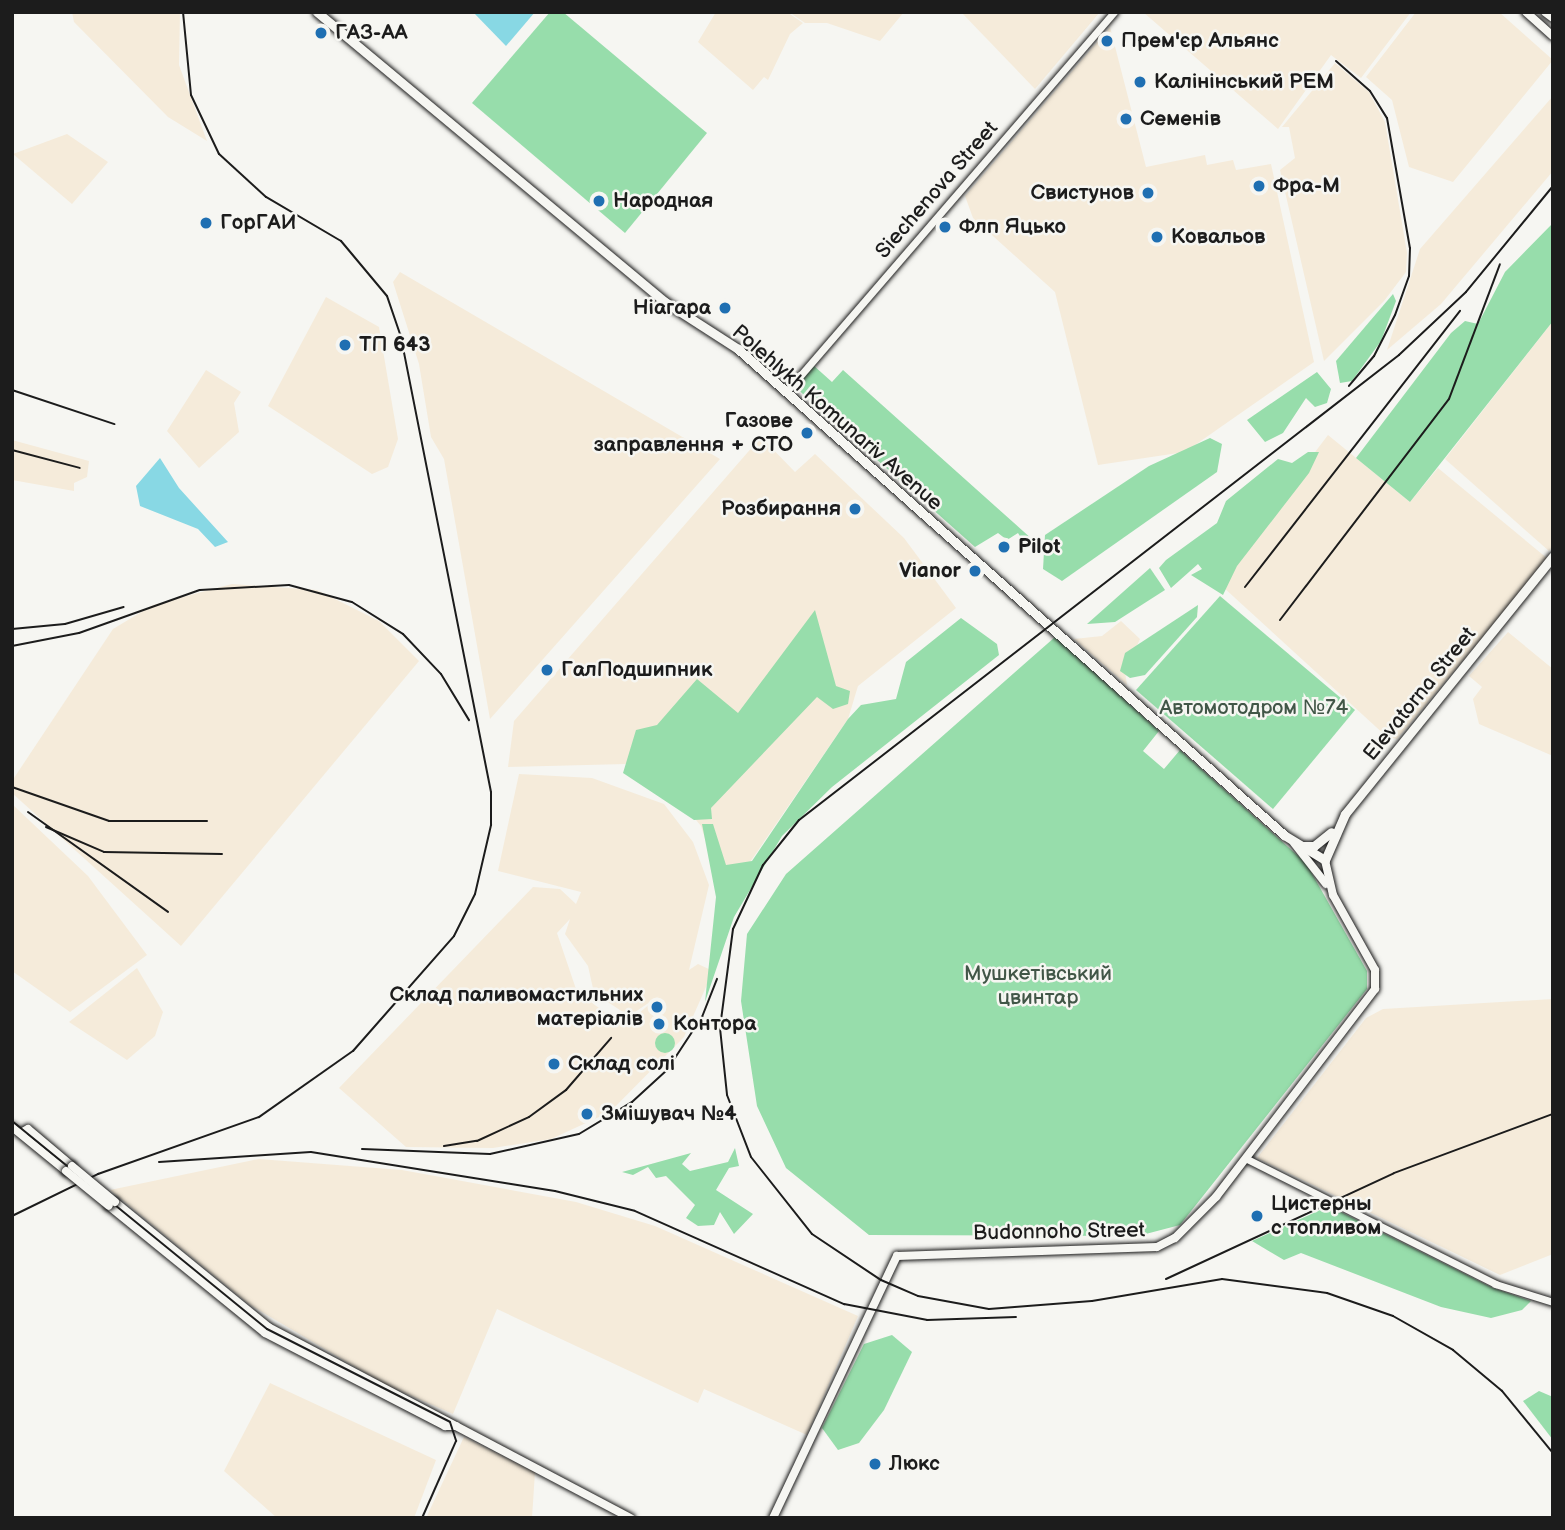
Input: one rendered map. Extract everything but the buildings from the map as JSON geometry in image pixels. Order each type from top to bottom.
[{"type":"main road","name":"Polehlykh Komunariv Avenue","points":[[317,12],[665,302],[722,337],[787,391],[1293,843],[1325,860]]},
{"type":"main road","points":[[1526,12],[1553,36]]},
{"type":"main road","points":[[1545,12],[1553,18]]},
{"type":"main road","name":"Elevatorna Street","points":[[1325,860],[1337,824],[1553,556]]},
{"type":"main road","points":[[1293,843],[1314,846],[1337,824]]},
{"type":"main road","points":[[1293,843],[1333,895]]},
{"type":"main road","name":"Budonnoho Street","points":[[773,1518],[897,1256],[1164,1245],[1247,1159],[1375,989],[1375,970],[1333,895],[1325,860]]},
{"type":"main road","points":[[12,1127],[24,1131],[268,1327],[631,1518]]},
{"type":"street","name":"Siechenova Street","points":[[787,391],[1114,12]]},
{"type":"street","points":[[1247,1159],[1493,1283],[1553,1302]]},
{"type":"shaded area","points":[[72,12],[180,12],[179,65],[207,141],[168,117],[74,22]]},
{"type":"shaded area","points":[[716,12],[787,12],[803,23],[790,34],[768,80],[764,77],[753,90],[698,42]]},
{"type":"shaded area","points":[[789,12],[904,12],[880,41],[827,23],[805,23]]},
{"type":"shaded area","points":[[961,12],[1100,12],[1035,89]]},
{"type":"shaded area","points":[[1143,12],[1411,12],[1361,78],[1331,55],[1278,129]]},
{"type":"shaded area","points":[[1416,12],[1499,12],[1553,60],[1453,182],[1409,167],[1392,100],[1366,77]]},
{"type":"shaded area","points":[[1110,27],[1146,167],[1205,155],[1207,165],[1233,160],[1236,170],[1271,164],[1314,362],[1185,452],[1098,465],[1055,292],[973,218],[965,196]]},
{"type":"shaded area","points":[[1335,63],[1369,92],[1385,122],[1407,253],[1406,272],[1384,301],[1324,361],[1280,170],[1295,158],[1289,127],[1282,127]]},
{"type":"shaded area","points":[[1553,96],[1553,171],[1441,304],[1387,350],[1420,249]]},
{"type":"shaded area","points":[[67,134],[108,162],[72,204],[13,154]]},
{"type":"shaded area","points":[[400,272],[720,459],[490,719],[444,459],[431,437],[419,364],[393,282]]},
{"type":"shaded area","points":[[326,297],[379,327],[398,439],[388,467],[372,474],[268,406]]},
{"type":"shaded area","points":[[1553,321],[1553,546],[1549,551],[1445,459]]},
{"type":"shaded area","points":[[206,370],[241,392],[234,403],[239,432],[199,468],[167,431]]},
{"type":"shaded area","points":[[1328,435],[1410,502],[1438,468],[1548,559],[1397,739],[1387,737],[1223,587],[1221,576]]},
{"type":"shaded area","points":[[761,437],[795,472],[815,454],[904,538],[956,608],[858,686],[848,719],[748,865],[716,873],[701,826],[676,796],[626,764],[508,767],[514,721]]},
{"type":"shaded area","points":[[12,440],[89,461],[87,477],[74,483],[74,491],[12,480]]},
{"type":"shaded area","points":[[232,584],[317,590],[379,621],[419,661],[181,946],[12,793],[12,781],[113,629],[153,605]]},
{"type":"shaded area","points":[[1121,621],[1140,639],[1125,672],[1127,685],[1074,639],[1102,636]]},
{"type":"shaded area","points":[[1508,632],[1553,669],[1553,756],[1479,724],[1473,699],[1482,687],[1469,676]]},
{"type":"shaded area","points":[[519,774],[592,778],[664,804],[693,842],[709,885],[689,970],[698,964],[713,971],[684,1037],[610,1112],[551,1139],[493,1148],[406,1147],[339,1088],[533,887],[560,889],[576,904],[581,892],[498,871]],"holes":[[[570,919],[565,934],[588,966],[594,993],[629,1016],[659,996],[624,1026],[577,992],[557,933]]]},
{"type":"shaded area","points":[[12,804],[88,876],[147,955],[70,1012],[12,971]]},
{"type":"shaded area","points":[[137,968],[163,1012],[155,1036],[127,1060],[69,1022]]},
{"type":"shaded area","points":[[1553,999],[1553,1254],[1500,1275],[1257,1158],[1366,1018],[1383,1009]]},
{"type":"shaded area","points":[[259,1159],[402,1170],[576,1202],[655,1226],[858,1316],[807,1435],[704,1389],[698,1403],[497,1309],[453,1414],[384,1384],[250,1305],[110,1190]]},
{"type":"shaded area","points":[[270,1383],[436,1460],[414,1518],[277,1518],[224,1471]]},
{"type":"shaded area","points":[[464,1437],[535,1472],[532,1518],[426,1518]]},
{"type":"green space","points":[[550,12],[563,12],[707,133],[625,233],[472,103]]},
{"type":"green space","points":[[1553,223],[1553,321],[1410,502],[1356,458],[1451,333],[1465,321],[1478,324],[1505,272]]},
{"type":"green space","points":[[1393,294],[1396,301],[1381,341],[1352,381],[1340,383],[1336,361]]},
{"type":"green space","points":[[813,365],[832,382],[843,370],[1033,540],[1026,546],[1018,533],[1007,540],[998,533],[975,547],[794,386]]},
{"type":"green space","points":[[1317,372],[1331,389],[1327,403],[1315,407],[1306,398],[1283,433],[1265,442],[1247,420]]},
{"type":"green space","points":[[1210,438],[1222,444],[1217,472],[1062,581],[1043,569],[1045,535],[1149,466]]},
{"type":"green space","points":[[1308,452],[1319,452],[1309,473],[1237,566],[1223,595],[1191,575],[1202,569],[1198,564],[1171,588],[1159,568],[1166,560],[1217,523],[1226,501],[1278,459],[1292,463]]},
{"type":"green space","points":[[1150,568],[1165,590],[1115,622],[1087,624]]},
{"type":"green space","name":"Автомотодром №74","points":[[1220,596],[1355,710],[1273,809],[1136,690]]},
{"type":"green space","points":[[1198,605],[1197,617],[1145,675],[1130,678],[1120,671],[1125,653]]},
{"type":"green space","points":[[815,610],[836,686],[850,691],[848,704],[833,709],[817,697],[711,808],[712,819],[694,820],[623,773],[636,730],[657,725],[697,679],[738,713]]},
{"type":"green space","points":[[961,618],[997,644],[999,655],[832,787],[782,836],[734,917],[705,1002],[716,897],[702,824],[713,824],[726,865],[752,861],[848,719],[861,705],[896,699],[906,662]]},
{"type":"green space","name":"Мушкетівський цвинтар","points":[[1055,637],[1159,731],[1143,751],[1164,769],[1180,750],[1306,863],[1367,971],[1367,989],[1180,1225],[1138,1236],[869,1235],[786,1168],[757,1106],[741,1001],[747,934],[786,874]]},
{"type":"green space","points":[[665,1033],[672,1036],[675,1043],[672,1050],[665,1053],[658,1050],[655,1043],[658,1036]]},
{"type":"green space","points":[[735,1148],[739,1166],[729,1168],[716,1190],[753,1214],[734,1234],[720,1212],[714,1225],[698,1226],[686,1218],[695,1205],[666,1176],[656,1178],[648,1167],[633,1175],[622,1172],[691,1153],[682,1164],[690,1171],[728,1162]]},
{"type":"green space","points":[[1329,1206],[1493,1288],[1531,1301],[1522,1310],[1491,1318],[1441,1307],[1301,1253],[1284,1260],[1252,1241]]},
{"type":"green space","points":[[892,1335],[912,1352],[884,1410],[859,1443],[838,1450],[822,1428],[864,1344]]},
{"type":"green space","points":[[1539,1391],[1553,1397],[1553,1440],[1523,1401]]},
{"type":"water","points":[[473,12],[535,12],[506,46]]},
{"type":"water","points":[[160,458],[179,488],[228,542],[215,547],[198,529],[140,506],[136,486]]},
{"type":"tram line","points":[[12,1121],[267,1329],[450,1422],[456,1441],[422,1518]]},
{"type":"railway","points":[[12,1216],[98,1174],[259,1117],[353,1051],[454,936],[475,894],[491,825],[491,792],[400,334],[387,296],[341,241],[266,197],[219,154],[191,95],[183,12]]},
{"type":"railway","points":[[1336,61],[1370,91],[1387,118],[1410,248],[1409,276],[1395,315],[1374,356],[1349,386]]},
{"type":"railway","points":[[1553,186],[1466,292],[1399,355],[799,820],[763,865],[733,929],[720,1028],[727,1095],[751,1157],[812,1234],[881,1280],[918,1296],[989,1309],[1092,1301],[1222,1279],[1327,1293],[1393,1316],[1453,1350],[1502,1391],[1553,1453]]},
{"type":"railway","points":[[1280,620],[1449,399],[1500,264]]},
{"type":"railway","points":[[1245,587],[1460,311]]},
{"type":"railway","points":[[12,390],[114,424]]},
{"type":"railway","points":[[12,450],[80,468]]},
{"type":"railway","points":[[12,646],[79,633],[200,590],[289,585],[352,602],[403,634],[441,674],[469,720]]},
{"type":"railway","points":[[12,629],[65,624],[124,607]]},
{"type":"railway","points":[[12,787],[109,821],[207,821]]},
{"type":"railway","points":[[28,812],[168,912]]},
{"type":"railway","points":[[46,827],[104,852],[222,854]]},
{"type":"railway","points":[[362,1149],[490,1154],[579,1134],[632,1102],[667,1070],[702,1017],[717,979]]},
{"type":"railway","points":[[444,1146],[477,1141],[529,1117],[566,1090],[611,1038]]},
{"type":"railway","points":[[1166,1279],[1394,1173],[1553,1114]]},
{"type":"railway","points":[[159,1162],[311,1152],[555,1191],[635,1211],[844,1304],[927,1320],[1016,1317]]},
{"type":"place","name":"ГАЗ-АА","points":[[321,33]]},
{"type":"place","name":"Прем'єр Альянс","points":[[1107,41]]},
{"type":"place","name":"Калінінський РЕМ","points":[[1140,82]]},
{"type":"place","name":"Семенів","points":[[1126,119]]},
{"type":"place","name":"Фра-М","points":[[1259,186]]},
{"type":"place","name":"Свистунов","points":[[1148,193]]},
{"type":"place","name":"Народная","points":[[599,201]]},
{"type":"place","name":"ГорГАИ","points":[[206,223]]},
{"type":"place","name":"Флп Яцько","points":[[945,227]]},
{"type":"place","name":"Ковальов","points":[[1157,237]]},
{"type":"place","name":"Ніагара","points":[[725,308]]},
{"type":"place","name":"ТП 643","points":[[345,345]]},
{"type":"place","name":"Газове заправлення + СТО","points":[[807,433]]},
{"type":"place","name":"Розбирання","points":[[855,509]]},
{"type":"place","name":"Pilot","points":[[1004,547]]},
{"type":"place","name":"Vianor","points":[[975,571]]},
{"type":"place","name":"ГалПодшипник","points":[[547,670]]},
{"type":"place","name":"Склад паливомастильних матеріалів","points":[[657,1007]]},
{"type":"place","name":"Контора","points":[[659,1024]]},
{"type":"place","name":"Склад солі","points":[[554,1064]]},
{"type":"place","name":"Змішувач №4","points":[[587,1114]]},
{"type":"place","name":"Цистерны с топливом","points":[[1257,1216]]},
{"type":"place","name":"Люкс","points":[[875,1464]]}]
